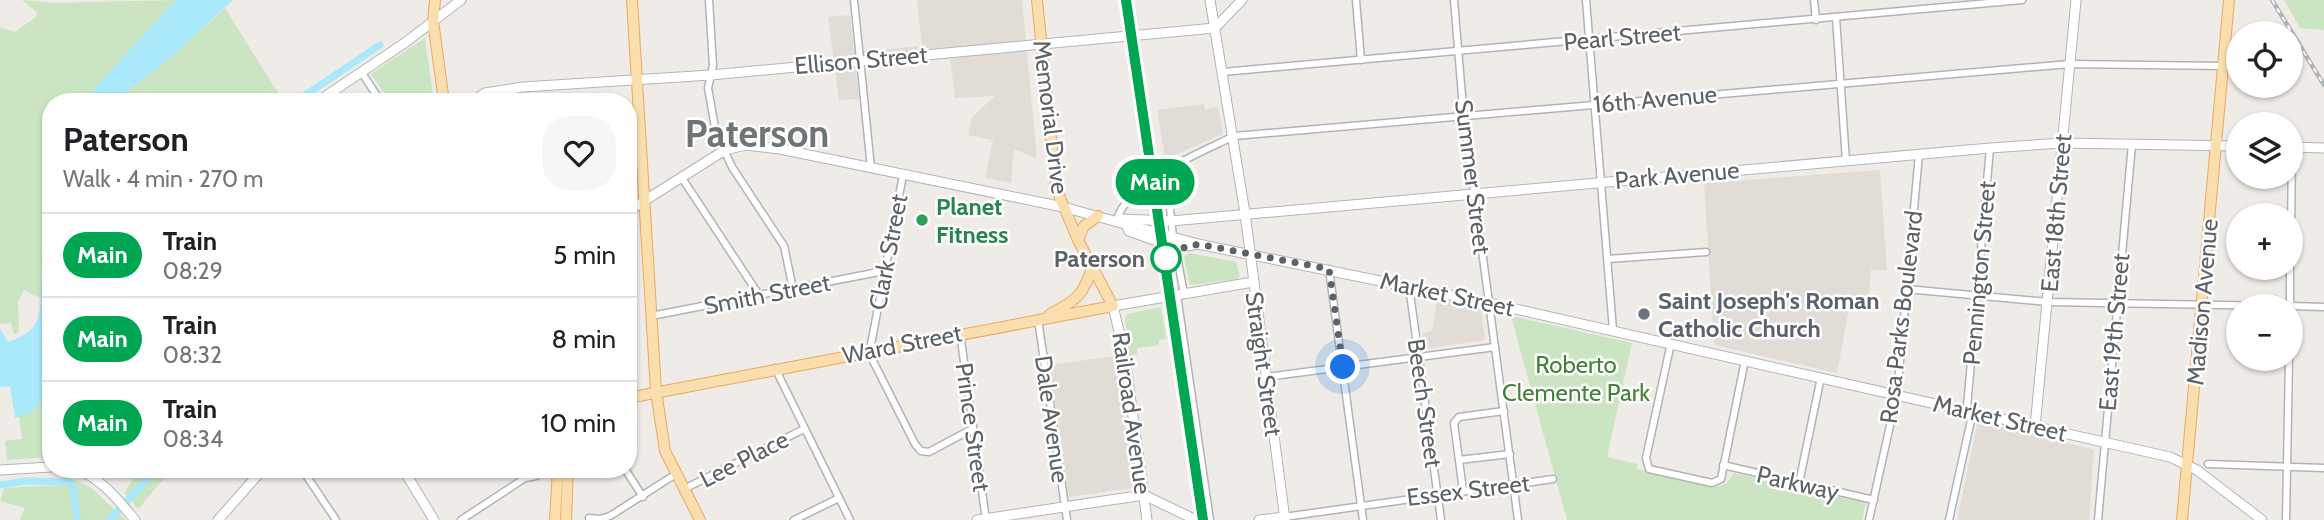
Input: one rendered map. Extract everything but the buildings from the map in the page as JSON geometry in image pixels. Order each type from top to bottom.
[{"type":"main road","points":[[435,0],[433,21],[443,93]]},
{"type":"main road","points":[[331,93],[461,0]]},
{"type":"main road","points":[[632,0],[656,391],[664,444],[700,520]]},
{"type":"main road","name":"Memorial Drive","points":[[1037,0],[1055,178],[1063,207],[1078,240],[1114,306]]},
{"type":"main road","name":"Straight Street","points":[[1210,0],[1234,136],[1284,518]]},
{"type":"main road","points":[[1215,28],[1242,0]]},
{"type":"main road","name":"East 18th Street","points":[[2035,427],[2076,0]]},
{"type":"main road","name":"Madison Avenue","points":[[2182,520],[2229,0]]},
{"type":"main road","name":"Ellison Street","points":[[485,93],[711,75],[1215,28]]},
{"type":"main road","name":"Park Avenue","points":[[1121,221],[1171,221],[1602,181],[2062,143],[2226,146]]},
{"type":"main road","name":"Market Street","points":[[637,206],[725,150],[747,145],[775,148],[1063,207],[1121,221],[1174,241],[1250,253],[1489,303],[2170,457],[2187,464],[2263,520]]},
{"type":"main road","points":[[2303,147],[2324,148]]},
{"type":"main road","points":[[1078,240],[1084,226],[1098,216]]},
{"type":"main road","points":[[1038,319],[1076,300],[1085,290],[1093,265]]},
{"type":"main road","name":"Ward Street","points":[[637,396],[960,333],[1253,282]]},
{"type":"main road","name":"Railroad Avenue","points":[[1114,306],[1123,344],[1147,520]]},
{"type":"main road","points":[[0,470],[42,468]]},
{"type":"main road","points":[[99,478],[135,520]]},
{"type":"main road","points":[[218,520],[255,478]]},
{"type":"main road","points":[[409,478],[435,520]]},
{"type":"main road","points":[[555,520],[557,478]]},
{"type":"main road","points":[[566,520],[568,478]]},
{"type":"main road","points":[[983,519],[1144,495],[1196,520]]},
{"type":"main road","name":"Essex Street","points":[[1259,520],[1284,518]]},
{"type":"street","points":[[709,0],[711,75],[708,88],[713,124],[732,167],[784,246],[793,289]]},
{"type":"street","points":[[854,0],[870,168]]},
{"type":"street","points":[[1356,0],[1361,60]]},
{"type":"street","name":"Summer Street","points":[[1454,0],[1464,116],[1518,520]]},
{"type":"street","points":[[1586,0],[1613,330]]},
{"type":"street","points":[[1814,0],[1816,20]]},
{"type":"street","name":"Pearl Street","points":[[1223,72],[2022,0]]},
{"type":"street","points":[[1836,18],[1846,161]]},
{"type":"street","name":"16th Avenue","points":[[1121,221],[1123,206],[1166,170],[1234,136],[2070,64],[2224,66]]},
{"type":"street","points":[[362,73],[376,93]]},
{"type":"street","name":"East 19th Street","points":[[2098,520],[2132,144]]},
{"type":"street","name":"Pennington Street","points":[[1950,520],[1972,420],[1968,410],[1990,148]]},
{"type":"street","name":"Rosa Parks Boulevard","points":[[1869,520],[1897,394],[1919,154]]},
{"type":"street","points":[[1166,170],[1210,520]]},
{"type":"street","name":"Clark Street","points":[[870,350],[903,175]]},
{"type":"street","points":[[682,178],[759,295]]},
{"type":"street","points":[[1608,260],[1706,252]]},
{"type":"street","points":[[1329,269],[1363,520]]},
{"type":"street","name":"Smith Street","points":[[650,316],[884,271]]},
{"type":"street","name":"Beech Street","points":[[1409,286],[1441,520]]},
{"type":"street","points":[[1906,289],[2048,302],[2226,305]]},
{"type":"street","points":[[2303,306],[2324,307]]},
{"type":"street","name":"Dale Avenue","points":[[1038,319],[1067,520]]},
{"type":"street","name":"Prince Street","points":[[960,333],[983,519]]},
{"type":"street","points":[[1671,343],[1646,467],[1712,483],[1721,479],[1745,360]]},
{"type":"street","points":[[1266,377],[1495,347]]},
{"type":"street","points":[[870,350],[915,444],[921,451],[929,452],[972,429]]},
{"type":"street","points":[[775,368],[850,520]]},
{"type":"street","points":[[2286,520],[2289,371]]},
{"type":"street","points":[[1799,483],[1821,377]]},
{"type":"street","points":[[1463,491],[1455,420],[1504,411]]},
{"type":"street","name":"Lee Place","points":[[684,489],[804,429]]},
{"type":"street","points":[[1459,460],[1510,454]]},
{"type":"street","points":[[2208,464],[2324,468]]},
{"type":"street","name":"Parkway","points":[[1723,465],[1874,500]]},
{"type":"street","points":[[589,518],[605,518],[643,497],[676,474]]},
{"type":"street","points":[[308,478],[336,520]]},
{"type":"street","points":[[461,520],[525,478]]},
{"type":"street","points":[[631,478],[643,497]]},
{"type":"street","name":"Essex Street","points":[[1284,518],[1361,504],[1553,479]]},
{"type":"street","points":[[794,520],[839,498]]},
{"type":"shaded area","points":[[917,0],[1022,0],[1037,159],[1014,149],[1011,183],[985,178],[993,140],[968,135],[972,117],[995,96],[955,98],[950,56],[855,66],[859,99],[839,100],[828,17],[850,15],[854,52],[922,46]]},
{"type":"shaded area","points":[[1204,104],[1205,109],[1218,107],[1223,134],[1165,159],[1157,110]]},
{"type":"shaded area","points":[[1880,170],[1887,270],[1871,270],[1868,304],[1850,303],[1837,373],[1714,345],[1704,183]]},
{"type":"shaded area","points":[[1437,299],[1481,308],[1485,340],[1425,349],[1422,333],[1432,331]]},
{"type":"shaded area","points":[[1115,356],[1134,488],[1069,497],[1050,365]]},
{"type":"shaded area","points":[[1978,421],[2094,450],[2089,520],[1957,520]]},
{"type":"green space","points":[[22,0],[53,3],[176,0],[90,93],[42,93],[42,299],[24,290],[18,302],[19,332],[14,335],[11,323],[0,324],[0,27],[15,32],[36,17],[37,12]]},
{"type":"green space","points":[[2284,0],[2324,0],[2324,30],[2303,28],[2303,21],[2296,21]]},
{"type":"green space","points":[[225,8],[278,93],[125,93],[175,54]]},
{"type":"green space","points":[[425,38],[433,93],[384,93],[371,74]]},
{"type":"green space","points":[[1189,253],[1236,262],[1240,276],[1237,279],[1190,285],[1184,257]]},
{"type":"green space","points":[[1161,307],[1166,339],[1159,340],[1159,345],[1137,348],[1137,354],[1130,355],[1125,319],[1127,314]]},
{"type":"green space","name":"Roberto Clemente Park","points":[[1511,316],[1632,343],[1607,457],[1637,464],[1637,469],[1712,487],[1726,484],[1734,473],[1866,503],[1862,520],[1567,520]]},
{"type":"green space","points":[[42,394],[42,458],[7,460],[5,441],[22,439],[19,418]]},
{"type":"green space","points":[[63,478],[70,478],[90,487],[126,520],[20,520],[25,508],[0,501],[4,488],[63,485]]},
{"type":"green space","points":[[132,478],[164,478],[138,509],[125,493]]},
{"type":"water","points":[[176,0],[233,0],[175,54],[125,93],[90,93]]},
{"type":"water","points":[[42,278],[42,401],[29,413],[15,418],[10,386],[0,387],[0,328],[8,342],[30,331],[38,316]]},
{"type":"waterway","points":[[308,93],[380,45]]},
{"type":"waterway","points":[[109,520],[149,478]]},
{"type":"waterway","points":[[0,485],[26,481],[69,482],[73,487],[77,520]]},
{"type":"railway","points":[[1126,0],[1203,520]]},
{"type":"railway","points":[[2272,0],[2324,85]]},
{"type":"train","name":"Main","points":[[1126,0],[1203,520]]},
{"type":"place","name":"Planet Fitness","points":[[922,220]]},
{"type":"place","name":"Paterson","points":[[1166,258]]},
{"type":"place","name":"Saint Joseph's Roman Catholic Church","points":[[1644,314]]},
{"type":"district","name":"Paterson","points":[[757,133]]},
{"type":"route","points":[[1166,258],[1175,249],[1175,245],[1186,248],[1198,244],[1329,269],[1343,367]]}]
